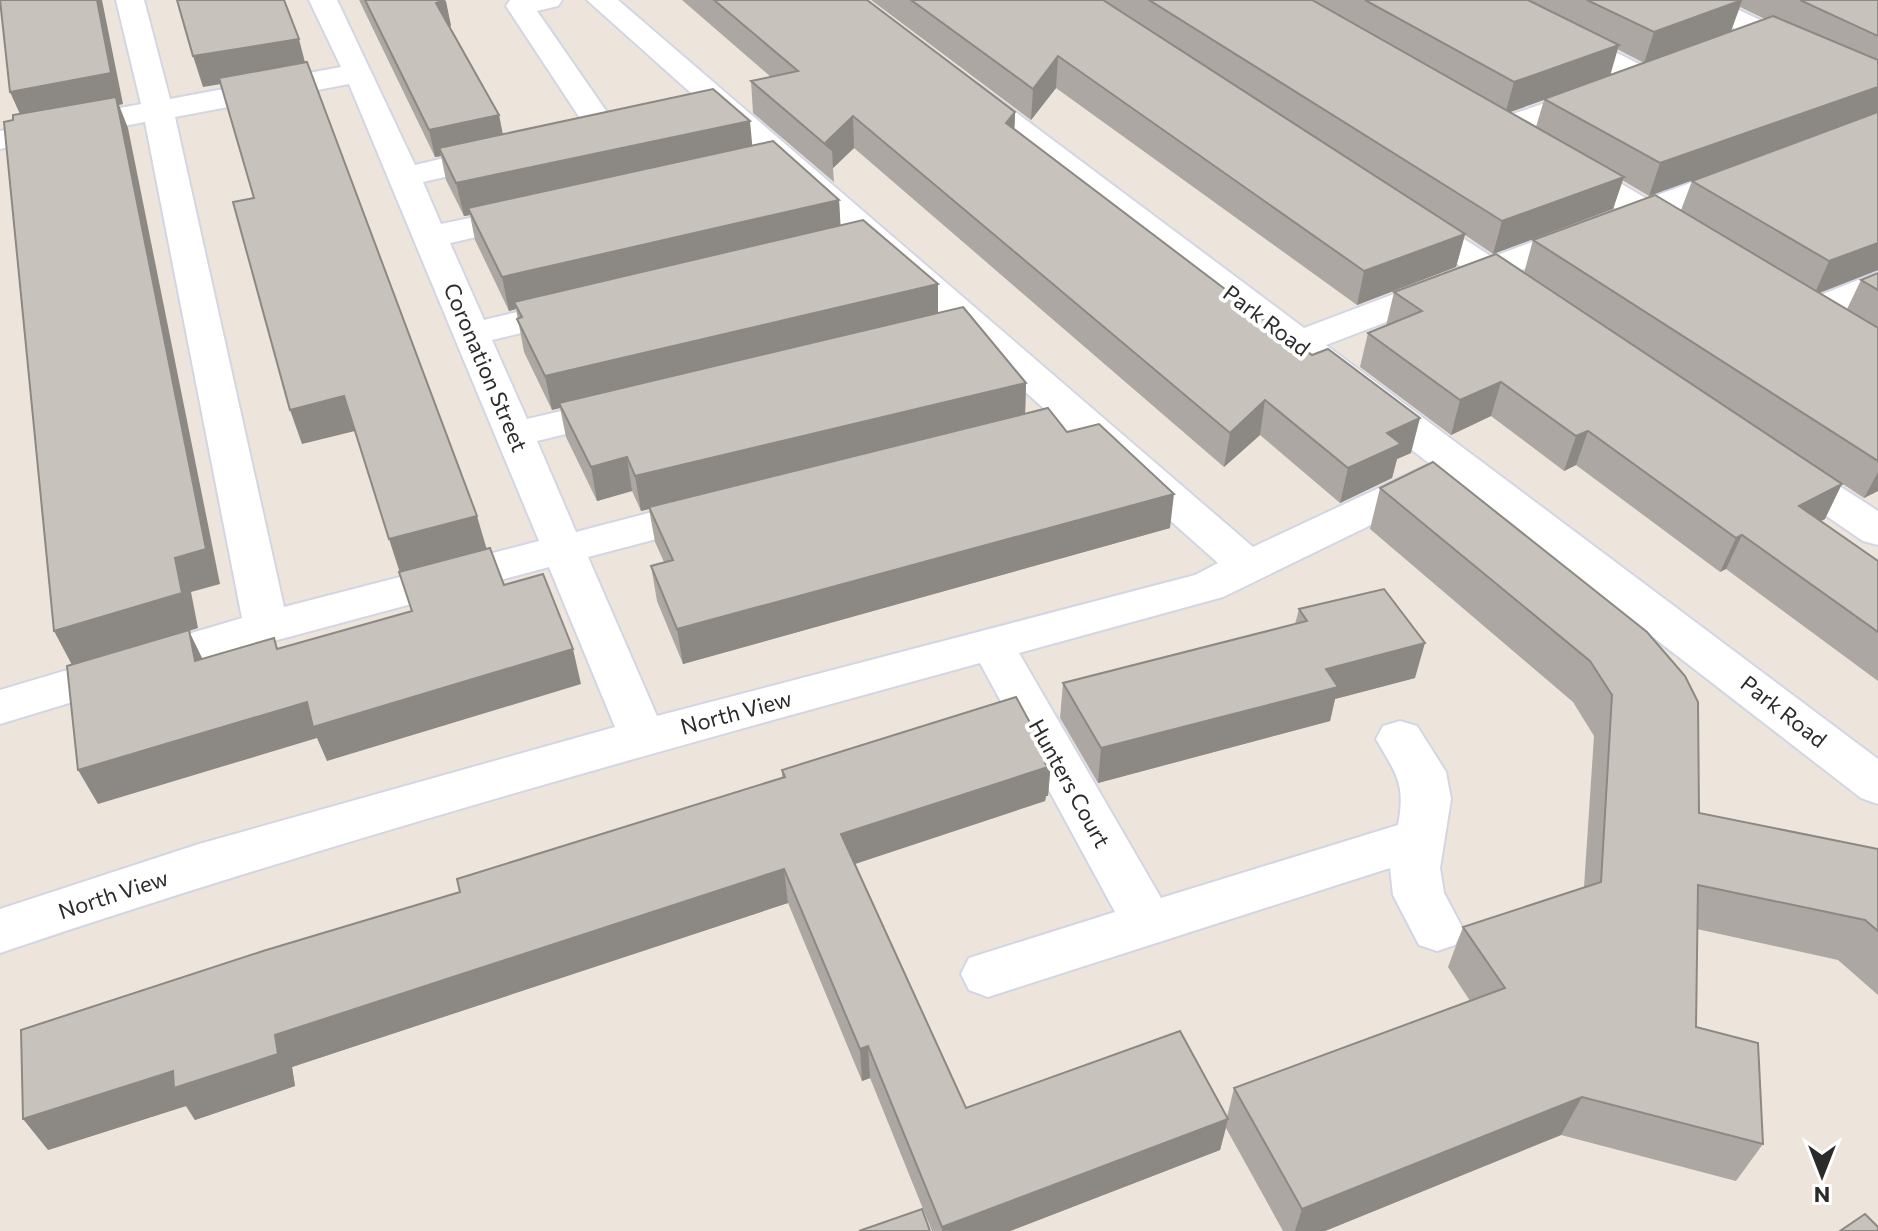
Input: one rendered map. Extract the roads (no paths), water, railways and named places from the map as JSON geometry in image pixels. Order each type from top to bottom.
[{"type":"street","points":[[130,0],[158,111],[266,627]]},
{"type":"street","name":"Coronation Street","points":[[323,0],[359,73],[643,737]]},
{"type":"street","points":[[548,0],[520,6],[618,128],[573,138]]},
{"type":"street","points":[[601,0],[706,109],[784,159],[1077,420],[1249,567]]},
{"type":"street","points":[[1489,0],[1655,72],[1491,121],[1708,250]]},
{"type":"street","points":[[1696,0],[1878,87]]},
{"type":"street","points":[[1724,47],[1764,32]]},
{"type":"street","name":"Park Road","points":[[936,67],[1878,785]]},
{"type":"street","points":[[0,140],[359,73]]},
{"type":"street","points":[[404,177],[527,149]]},
{"type":"street","points":[[738,169],[784,159]]},
{"type":"street","points":[[1298,343],[1776,162]]},
{"type":"street","points":[[1387,203],[1556,315]]},
{"type":"street","points":[[430,237],[569,206]]},
{"type":"street","points":[[826,249],[872,238]]},
{"type":"street","points":[[1811,312],[1878,283]]},
{"type":"street","points":[[472,334],[610,300]]},
{"type":"street","points":[[924,335],[970,324]]},
{"type":"street","points":[[515,434],[661,399]]},
{"type":"street","points":[[971,446],[1077,420]]},
{"type":"street","points":[[1762,453],[1878,531]]},
{"type":"street","name":"North View","points":[[0,931],[199,865],[643,737],[1208,586],[1459,466]]},
{"type":"street","points":[[0,707],[266,627],[745,502]]},
{"type":"street","name":"Hunters Court","points":[[992,644],[1148,923]]},
{"type":"street","points":[[1400,739],[1422,772],[1427,799],[1415,868],[1419,895],[1437,929]]},
{"type":"street","points":[[988,974],[1421,838]]}]
